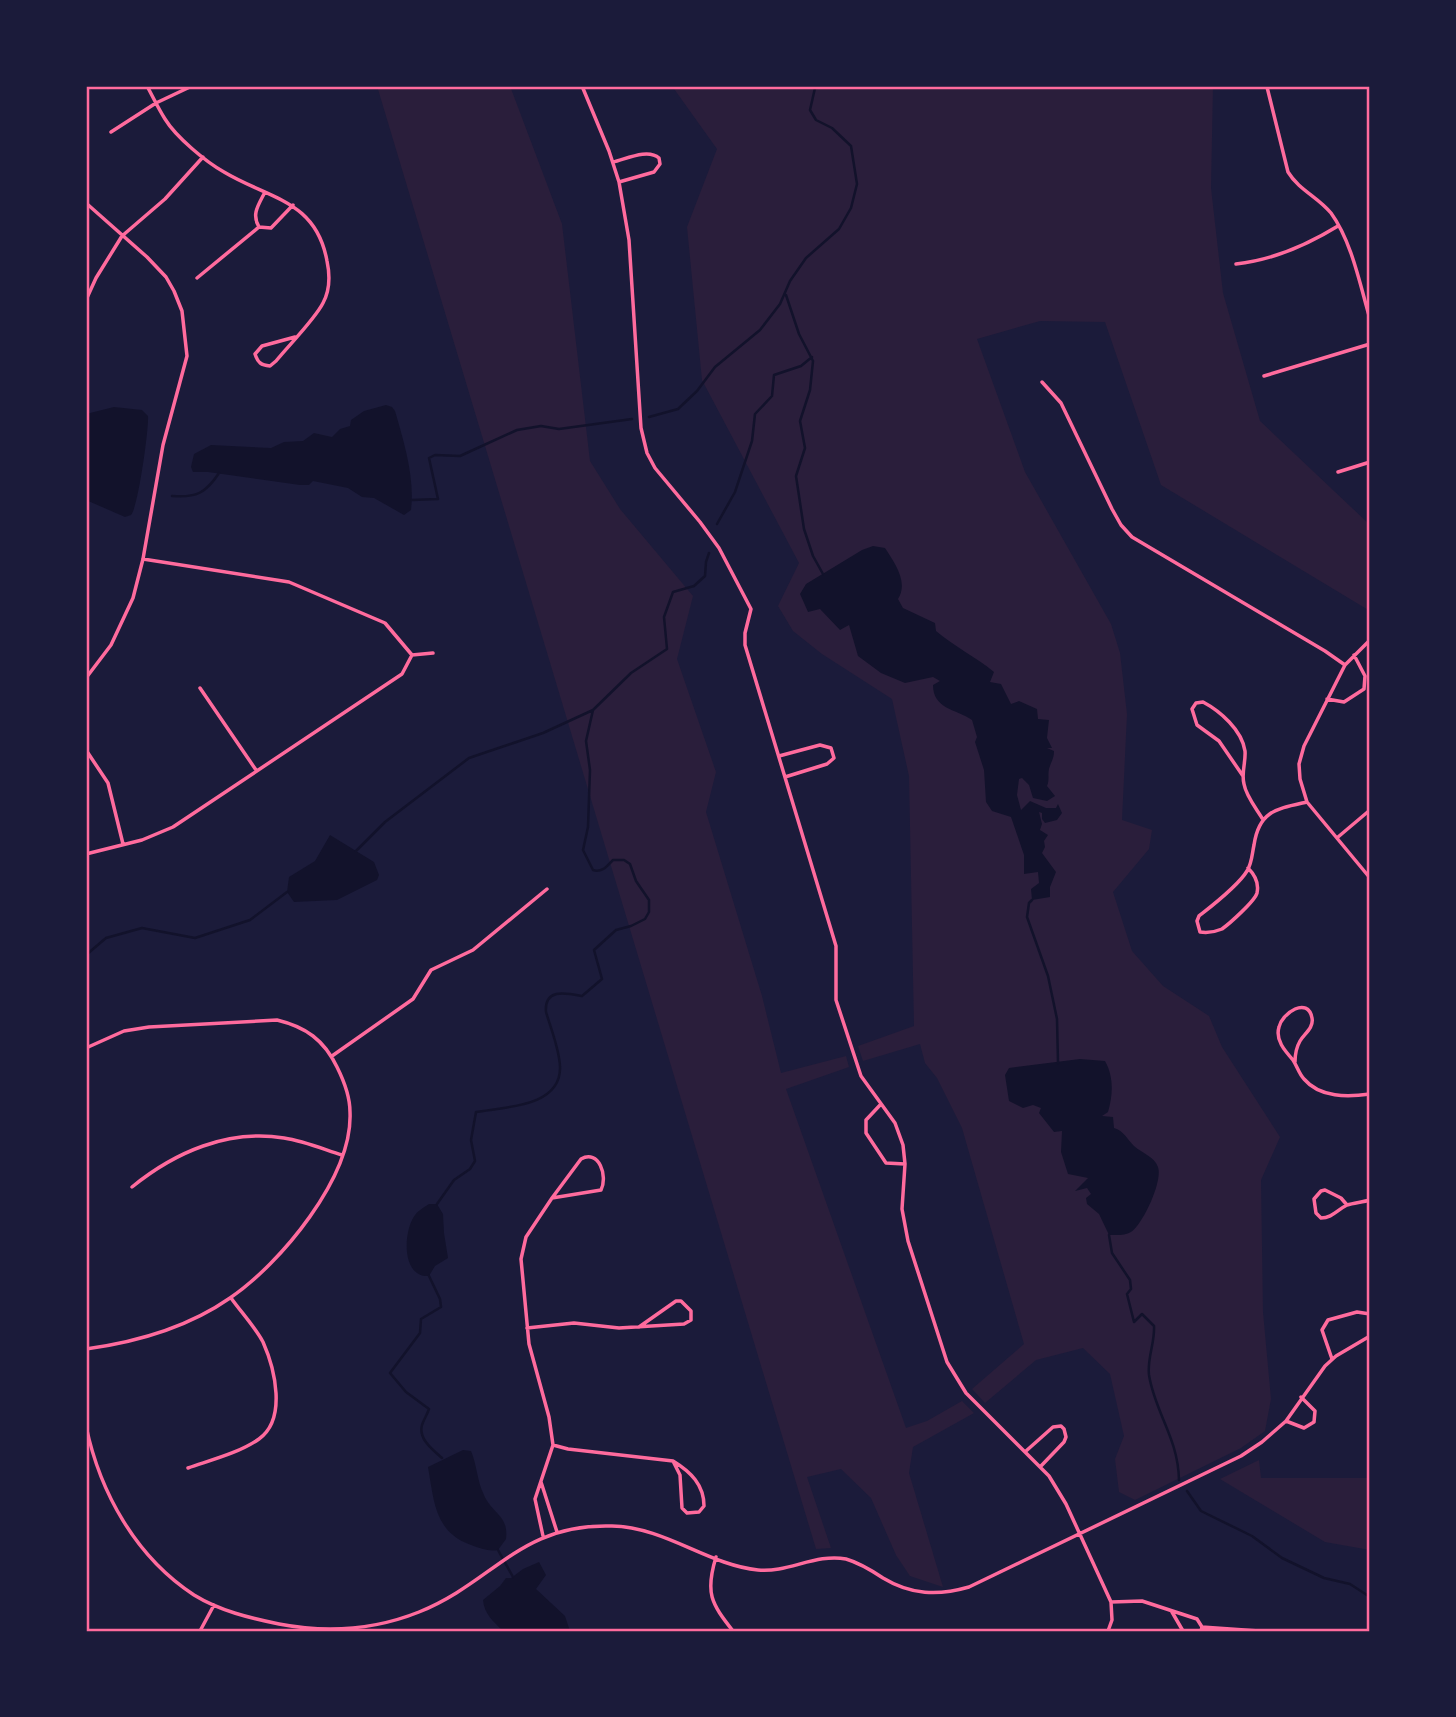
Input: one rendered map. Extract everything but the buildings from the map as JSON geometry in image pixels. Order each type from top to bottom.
[{"type":"street","points":[[147,86],[166,121],[203,157],[224,172],[293,205],[319,232],[329,269],[328,289],[322,304],[295,337],[270,366],[261,365],[257,360],[255,354],[262,346],[295,337]]},
{"type":"street","points":[[111,132],[156,103],[192,86]]},
{"type":"street","points":[[582,86],[619,182],[629,240],[641,428],[648,453],[655,468],[719,548],[751,609],[745,645],[836,946],[836,1000],[860,1076],[895,1123],[903,1144],[905,1164],[902,1209],[908,1241],[947,1362],[966,1393],[1041,1466],[1058,1489],[1111,1602],[1112,1620],[1108,1631]]},
{"type":"street","points":[[1267,87],[1288,172],[1303,190],[1324,206],[1338,226],[1348,247],[1370,319]]},
{"type":"street","points":[[612,162],[654,153],[659,158],[660,164],[654,172],[619,182]]},
{"type":"street","points":[[86,300],[122,236],[164,199],[203,157]]},
{"type":"street","points":[[259,227],[255,212],[265,192]]},
{"type":"street","points":[[86,203],[166,277],[182,311],[187,356],[163,445],[143,559],[133,598],[111,645],[86,678]]},
{"type":"street","points":[[197,278],[259,227],[271,228],[293,205]]},
{"type":"street","points":[[1236,264],[1256,262],[1285,253],[1338,226]]},
{"type":"street","points":[[1264,376],[1370,344]]},
{"type":"street","points":[[1042,382],[1061,403],[1112,509],[1132,537],[1345,665]]},
{"type":"street","points":[[1338,472],[1370,462]]},
{"type":"street","points":[[143,559],[289,582],[305,587],[385,623],[412,655]]},
{"type":"street","points":[[1370,640],[1345,665],[1304,746],[1299,764],[1300,779],[1307,802],[1370,878]]},
{"type":"street","points":[[412,655],[433,653]]},
{"type":"street","points":[[86,853],[157,835],[173,827],[402,674],[412,655]]},
{"type":"street","points":[[1327,699],[1345,702],[1364,689],[1365,676],[1354,655]]},
{"type":"street","points":[[200,688],[257,770]]},
{"type":"street","points":[[1243,776],[1219,741],[1197,725],[1192,709],[1196,703],[1203,702],[1213,708],[1227,720],[1242,741],[1245,751],[1244,785],[1262,818]]},
{"type":"street","points":[[779,757],[820,745],[831,748],[834,758],[827,764],[785,777]]},
{"type":"street","points":[[86,750],[108,783],[123,845]]},
{"type":"street","points":[[1248,868],[1256,880],[1257,894],[1251,902],[1222,928],[1200,932],[1197,922],[1199,916],[1246,873],[1262,818],[1287,806],[1307,802]]},
{"type":"street","points":[[1338,837],[1370,810]]},
{"type":"street","points":[[332,1056],[412,999],[431,970],[473,950],[547,889]]},
{"type":"street","points":[[1294,1062],[1299,1042],[1312,1024],[1308,1009],[1300,1007],[1288,1012],[1279,1024],[1278,1033],[1285,1053],[1304,1079],[1319,1090],[1336,1096],[1370,1094]]},
{"type":"street","points":[[86,1048],[124,1031],[149,1027],[277,1020],[295,1024],[310,1032],[332,1056],[347,1092],[350,1111],[350,1128],[342,1155],[318,1207],[277,1258],[231,1298],[195,1318],[136,1341],[86,1349]]},
{"type":"street","points":[[881,1104],[866,1120],[866,1133],[886,1163],[905,1164]]},
{"type":"street","points":[[132,1187],[178,1155],[206,1144],[235,1138],[282,1138],[342,1155]]},
{"type":"street","points":[[543,1536],[535,1499],[552,1445],[550,1417],[532,1360],[520,1259],[526,1237],[552,1198],[581,1159],[593,1156],[598,1161],[605,1180],[601,1190],[552,1198]]},
{"type":"street","points":[[1347,1206],[1325,1189],[1314,1199],[1316,1213],[1321,1219],[1347,1206],[1370,1199]]},
{"type":"street","points":[[188,1468],[259,1439],[270,1429],[276,1406],[275,1388],[261,1339],[231,1298]]},
{"type":"street","points":[[527,1328],[574,1323],[619,1328],[639,1327],[684,1324],[691,1320],[691,1311],[681,1301],[676,1301],[639,1327]]},
{"type":"street","points":[[1332,1359],[1322,1330],[1328,1320],[1357,1312],[1370,1314]]},
{"type":"street","points":[[86,1426],[92,1456],[104,1488],[140,1546],[194,1595],[244,1617],[272,1623],[351,1630],[396,1620],[440,1603],[463,1590],[515,1551],[543,1536],[597,1526],[636,1529],[740,1566],[769,1570],[785,1569],[814,1560],[841,1558],[854,1561],[884,1579],[910,1590],[938,1593],[969,1587],[1228,1464],[1262,1442],[1286,1420],[1332,1359],[1370,1336]]},
{"type":"street","points":[[1286,1420],[1304,1428],[1314,1422],[1315,1411],[1301,1397]]},
{"type":"street","points":[[1026,1452],[1053,1427],[1064,1429],[1064,1442],[1041,1466]]},
{"type":"street","points":[[552,1445],[673,1461],[687,1469],[698,1483],[705,1502],[699,1513],[687,1513],[682,1508],[680,1475],[673,1461]]},
{"type":"street","points":[[86,1457],[92,1456]]},
{"type":"street","points":[[541,1480],[557,1532]]},
{"type":"street","points":[[716,1557],[710,1578],[710,1592],[715,1608],[733,1631]]},
{"type":"street","points":[[1111,1602],[1142,1601],[1197,1619],[1202,1629],[1259,1631]]},
{"type":"street","points":[[200,1631],[214,1604]]},
{"type":"street","points":[[1172,1612],[1183,1631]]},
{"type":"shaded area","points":[[377,86],[510,86],[562,224],[590,461],[620,509],[693,596],[677,659],[716,772],[706,812],[762,996],[781,1073],[846,1056],[849,1067],[786,1089],[906,1428],[927,1421],[962,1401],[974,1413],[913,1447],[909,1473],[943,1587],[910,1576],[896,1555],[871,1498],[841,1469],[807,1477],[831,1548],[816,1549]]},
{"type":"shaded area","points":[[672,86],[1213,86],[1211,188],[1223,293],[1260,421],[1370,525],[1370,611],[1161,485],[1105,322],[1040,321],[977,339],[1025,472],[1111,624],[1120,653],[1127,714],[1122,820],[1152,830],[1149,849],[1113,892],[1132,951],[1163,986],[1209,1016],[1222,1047],[1280,1137],[1261,1180],[1263,1312],[1271,1399],[1265,1431],[1241,1448],[1135,1500],[1119,1492],[1115,1459],[1124,1436],[1110,1374],[1083,1348],[1036,1360],[985,1403],[972,1389],[1024,1344],[962,1128],[937,1078],[925,1063],[920,1044],[863,1061],[858,1046],[914,1026],[909,776],[892,699],[822,654],[793,631],[778,606],[799,563],[702,380],[687,227],[717,149]]},
{"type":"shaded area","points":[[386,405],[395,411],[410,473],[411,510],[404,515],[374,498],[362,497],[348,488],[313,481],[309,485],[300,485],[193,472],[191,467],[194,454],[211,445],[271,448],[284,442],[303,441],[314,433],[332,437],[340,429],[350,426],[351,420],[364,411]]},
{"type":"shaded area","points":[[114,407],[142,410],[148,416],[137,498],[131,515],[125,517],[86,500],[86,414]]},
{"type":"shaded area","points":[[873,546],[885,548],[896,566],[902,586],[898,599],[903,608],[935,623],[936,631],[994,672],[990,682],[1001,684],[1011,704],[1019,701],[1037,709],[1038,719],[1049,720],[1047,738],[1052,748],[1047,748],[1054,751],[1047,786],[1055,796],[1047,801],[1033,798],[1029,785],[1022,778],[1019,779],[1017,795],[1021,810],[1030,801],[1046,808],[1056,808],[1058,804],[1062,813],[1057,820],[1045,823],[1042,813],[1039,812],[1042,824],[1040,830],[1048,835],[1042,853],[1056,872],[1050,887],[1050,897],[1032,900],[1031,889],[1039,883],[1038,872],[1024,874],[1024,855],[1011,817],[992,811],[986,802],[984,770],[975,742],[977,737],[972,720],[941,704],[934,693],[933,685],[940,681],[933,677],[905,683],[881,673],[858,656],[849,625],[840,630],[820,609],[808,612],[800,594],[806,584]]},
{"type":"shaded area","points":[[330,835],[374,862],[379,875],[377,880],[337,900],[294,902],[287,892],[289,877],[315,861]]},
{"type":"shaded area","points":[[1080,1059],[1105,1061],[1110,1073],[1112,1093],[1108,1112],[1102,1116],[1113,1117],[1114,1128],[1158,1167],[1158,1182],[1151,1202],[1136,1227],[1126,1234],[1109,1235],[1099,1214],[1087,1204],[1086,1198],[1091,1194],[1087,1188],[1075,1191],[1088,1178],[1068,1174],[1061,1152],[1062,1131],[1054,1132],[1039,1113],[1041,1108],[1033,1105],[1023,1108],[1009,1101],[1005,1075],[1009,1068]]},
{"type":"shaded area","points":[[429,1204],[437,1204],[443,1214],[448,1258],[435,1266],[429,1276],[420,1275],[413,1270],[409,1262],[407,1242],[415,1215]]},
{"type":"shaded area","points":[[463,1450],[471,1451],[484,1495],[505,1525],[506,1539],[498,1550],[485,1549],[459,1539],[443,1523],[434,1503],[428,1467]]},
{"type":"shaded area","points":[[1259,1460],[1261,1478],[1370,1478],[1370,1550],[1325,1542],[1220,1479]]},
{"type":"shaded area","points":[[539,1562],[546,1575],[536,1589],[565,1616],[570,1631],[503,1631],[487,1614],[483,1600],[506,1578],[511,1578]]},
{"type":"waterway","points":[[649,417],[678,409],[697,391],[715,367],[760,330],[780,304],[790,281],[806,258],[839,229],[851,208],[857,184],[851,146],[832,128],[816,120],[810,110],[815,88],[843,86]]},
{"type":"waterway","points":[[786,295],[799,334],[813,361],[810,390],[800,421],[805,448],[796,476],[804,529],[813,556],[823,574]]},
{"type":"waterway","points":[[717,524],[735,492],[752,441],[755,414],[772,396],[774,375],[801,366],[812,357]]},
{"type":"waterway","points":[[412,500],[438,499],[429,458],[435,455],[460,456],[517,430],[541,426],[559,429],[632,419]]},
{"type":"waterway","points":[[172,496],[200,493],[219,473]]},
{"type":"waterway","points":[[356,851],[385,822],[469,758],[543,733],[593,710],[631,673],[667,649],[664,617],[673,592],[694,586],[705,576],[709,553]]},
{"type":"waterway","points":[[437,1204],[454,1180],[470,1169],[475,1161],[471,1140],[476,1112],[530,1102],[552,1090],[558,1080],[558,1052],[546,1012],[549,999],[557,994],[582,996],[602,979],[594,950],[616,930],[645,919],[649,912],[649,900],[636,881],[630,864],[624,860],[613,860],[602,870],[596,871],[583,850],[588,827],[590,770],[586,741],[593,710]]},
{"type":"waterway","points":[[86,955],[106,938],[142,928],[195,938],[250,920],[287,892]]},
{"type":"waterway","points":[[1032,900],[1027,917],[1048,976],[1057,1019],[1058,1063]]},
{"type":"waterway","points":[[1109,1235],[1112,1253],[1130,1280],[1131,1289],[1127,1294],[1134,1322],[1142,1314],[1154,1326],[1149,1375],[1175,1451],[1179,1480]]},
{"type":"waterway","points":[[429,1276],[441,1307],[421,1319],[420,1333],[390,1373],[406,1392],[429,1409],[422,1425],[422,1435],[427,1444],[442,1458]]},
{"type":"waterway","points":[[1187,1491],[1201,1511],[1252,1536],[1282,1558],[1324,1578],[1350,1584],[1370,1597]]},
{"type":"waterway","points":[[498,1550],[513,1577]]}]
